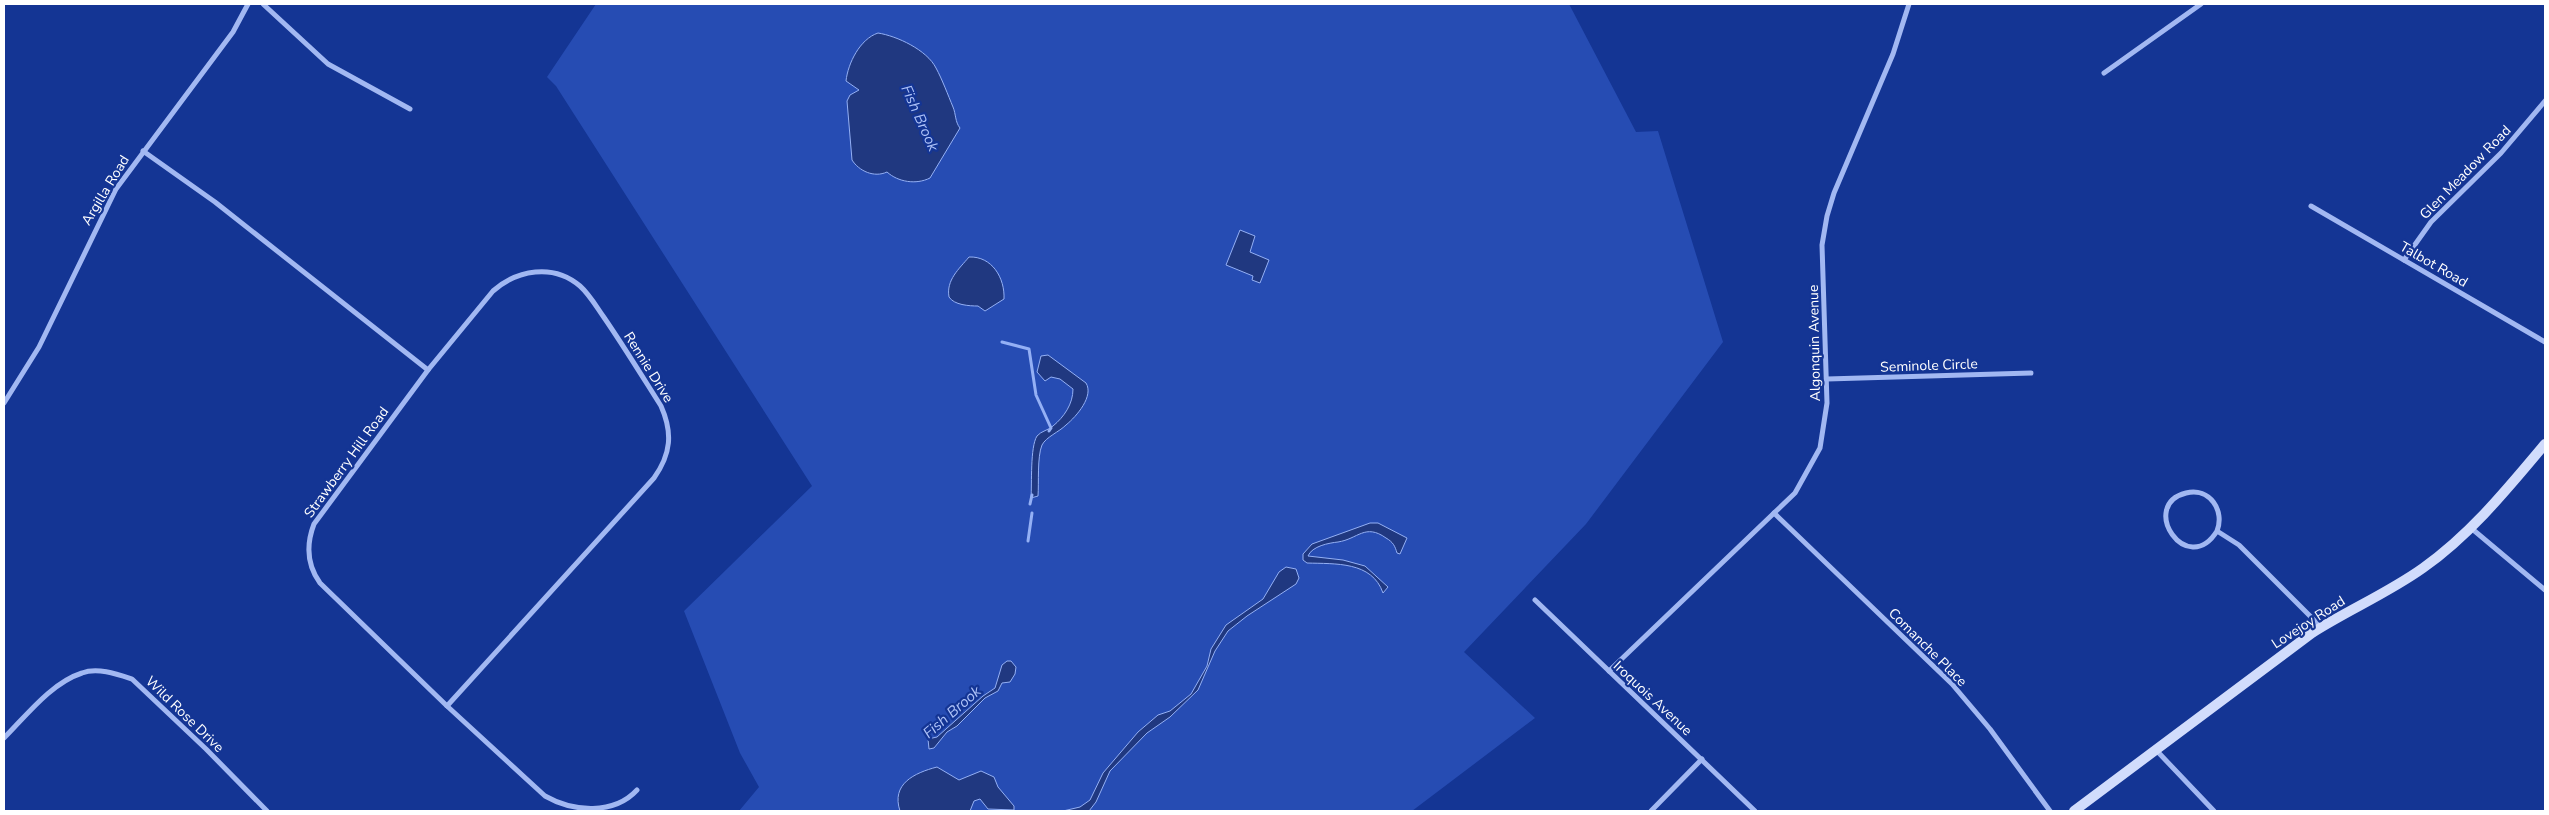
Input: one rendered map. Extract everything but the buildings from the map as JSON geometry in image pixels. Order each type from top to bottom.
[{"type":"main road","name":"Lovejoy Road","points":[[2074,811],[2321,627],[2350,609],[2398,585],[2444,552],[2504,493],[2545,444]]},
{"type":"street","name":"Argilla Road","points":[[4,402],[39,347],[105,207],[143,151],[233,32],[248,4]]},
{"type":"street","points":[[263,4],[328,64],[410,109]]},
{"type":"street","name":"Algonquin Avenue","points":[[1609,671],[1795,493],[1820,448],[1828,403],[1822,245],[1827,216],[1834,193],[1893,54],[1909,4]]},
{"type":"street","points":[[2104,73],[2201,4]]},
{"type":"street","name":"Glen Meadow Road","points":[[2404,260],[2431,222],[2501,153],[2545,101]]},
{"type":"street","points":[[143,151],[215,202],[428,370]]},
{"type":"street","name":"Talbot Road","points":[[2311,206],[2545,342]]},
{"type":"street","name":"Rennie Drive","points":[[428,370],[492,291],[513,276],[532,271],[558,275],[580,286],[610,327],[661,406],[666,417],[670,441],[668,454],[654,478],[447,706]]},
{"type":"street","name":"Strawberry Hill Road","points":[[428,370],[314,524],[309,553],[313,574],[324,588],[530,785],[563,805],[583,808],[618,804],[630,798],[637,790]]},
{"type":"street","name":"Seminole Circle","points":[[1827,379],[2031,373]]},
{"type":"street","points":[[2186,493],[2204,494],[2214,502],[2220,513],[2217,531],[2210,540],[2201,545],[2190,546],[2180,543],[2168,530],[2166,520],[2168,509],[2175,499],[2186,493]]},
{"type":"street","name":"Comanche Place","points":[[1774,514],[1952,684],[1990,729],[2050,811]]},
{"type":"street","points":[[2471,527],[2545,590]]},
{"type":"street","points":[[2217,531],[2239,545],[2321,627]]},
{"type":"street","name":"Iroquois Avenue","points":[[1535,600],[1755,811]]},
{"type":"street","name":"Wild Rose Drive","points":[[4,738],[48,695],[82,672],[97,671],[132,678],[267,811]]},
{"type":"street","points":[[2155,749],[2214,811]]},
{"type":"street","points":[[1651,811],[1702,760]]},
{"type":"shaded area","points":[[596,4],[1569,4],[1636,132],[1658,131],[1723,342],[1586,524],[1464,652],[1535,718],[1412,811],[739,811],[759,787],[740,753],[684,611],[812,486],[556,86],[547,77]]},
{"type":"water","points":[[878,33],[894,37],[911,45],[932,61],[945,87],[960,128],[930,178],[925,180],[913,182],[902,180],[887,172],[872,174],[863,170],[852,160],[847,101],[850,95],[859,90],[846,81],[847,74],[852,59],[860,46]]},
{"type":"water","points":[[1240,230],[1255,236],[1250,252],[1269,260],[1260,283],[1252,280],[1253,276],[1226,265]]},
{"type":"water","points":[[969,257],[984,260],[990,264],[996,270],[1002,283],[1004,299],[985,311],[978,306],[958,303],[949,297],[951,280]]},
{"type":"water","points":[[1048,355],[1086,383],[1088,394],[1083,406],[1075,416],[1063,428],[1046,439],[1042,445],[1040,450],[1038,496],[1031,498],[1032,457],[1037,436],[1061,419],[1070,405],[1073,395],[1073,389],[1060,379],[1051,377],[1045,381],[1037,372],[1041,356]]},
{"type":"water","points":[[1370,523],[1378,523],[1407,538],[1400,554],[1397,553],[1393,544],[1379,534],[1367,532],[1321,546],[1313,550],[1308,556],[1343,560],[1365,566],[1388,587],[1383,593],[1378,583],[1362,570],[1340,564],[1307,563],[1303,560],[1303,554],[1312,544]]},
{"type":"water","points":[[1286,567],[1296,569],[1299,578],[1296,584],[1247,616],[1228,631],[1215,651],[1198,690],[1170,717],[1147,733],[1110,771],[1096,802],[1089,811],[1063,811],[1080,807],[1090,800],[1103,773],[1138,732],[1158,715],[1170,711],[1191,694],[1207,666],[1211,649],[1226,625],[1263,599],[1279,572]]},
{"type":"water","points":[[1007,661],[1011,661],[1016,667],[1015,674],[1010,682],[1002,683],[998,691],[985,698],[957,726],[947,732],[934,748],[929,749],[928,739],[937,737],[983,696],[995,688],[1002,665]]},
{"type":"water","points":[[937,767],[959,780],[981,771],[994,777],[998,787],[1014,806],[1014,810],[988,809],[980,799],[974,801],[970,811],[900,811],[899,794],[906,781],[913,776]]},
{"type":"waterway","name":"Fish Brook","points":[[1002,342],[1029,349],[1036,395],[1051,428],[1049,431]]},
{"type":"waterway","name":"Fish Brook","points":[[1030,504],[1032,495]]},
{"type":"waterway","name":"Fish Brook","points":[[1028,541],[1032,513]]}]
